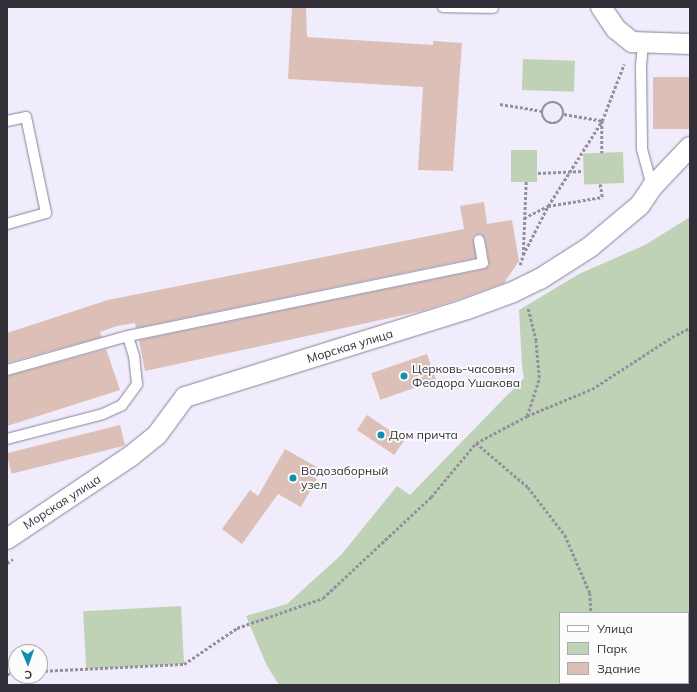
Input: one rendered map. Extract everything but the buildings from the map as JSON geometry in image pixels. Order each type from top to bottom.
[{"type":"street","points":[[602,7],[616,29],[638,43],[690,44]]},
{"type":"street","name":"Морская улица","points":[[7,539],[131,456],[157,435],[185,397],[467,309],[513,292],[540,279],[590,247],[640,205],[652,187],[690,147]]},
{"type":"lane","points":[[443,7],[493,8]]},
{"type":"lane","points":[[638,43],[641,65],[642,149],[652,187]]},
{"type":"lane","points":[[7,121],[26,117],[46,214],[7,224]]},
{"type":"lane","points":[[7,370],[128,336],[483,263],[479,240]]},
{"type":"lane","points":[[7,439],[103,414],[122,405],[137,384],[134,356],[128,336]]},
{"type":"path","points":[[513,292],[523,255],[548,206],[568,172],[602,121],[638,43]]},
{"type":"path","points":[[552,102],[562,106],[564,114],[559,122],[552,124],[546,121],[542,111],[545,104],[552,102]]},
{"type":"path","points":[[500,104],[542,111]]},
{"type":"path","points":[[564,114],[602,121]]},
{"type":"path","points":[[602,121],[602,152]]},
{"type":"path","points":[[538,173],[583,171]]},
{"type":"path","points":[[523,255],[526,181]]},
{"type":"path","points":[[524,218],[548,206],[602,196],[600,184]]},
{"type":"path","points":[[527,416],[539,378],[536,341],[528,306]]},
{"type":"path","points":[[48,671],[184,664],[237,628],[323,598],[431,497],[476,443],[527,416],[592,389],[672,337],[690,328]]},
{"type":"path","points":[[476,443],[528,487],[565,535],[590,592],[591,612]]},
{"type":"green space","points":[[523,59],[575,61],[574,92],[522,90]]},
{"type":"green space","points":[[511,150],[537,150],[537,182],[511,182]]},
{"type":"green space","points":[[623,152],[624,183],[584,184],[583,153]]},
{"type":"green space","points":[[690,217],[690,685],[279,685],[266,664],[246,616],[287,604],[341,555],[397,486],[410,495],[524,378],[519,310],[579,274],[645,245]]},
{"type":"green space","points":[[181,606],[184,664],[86,669],[83,611]]},
{"type":"place","name":"Церковь-часовня Феодора Ушакова","points":[[404,376]]},
{"type":"place","name":"Дом причта","points":[[381,435]]},
{"type":"place","name":"Водозаборный узел","points":[[293,478]]}]
